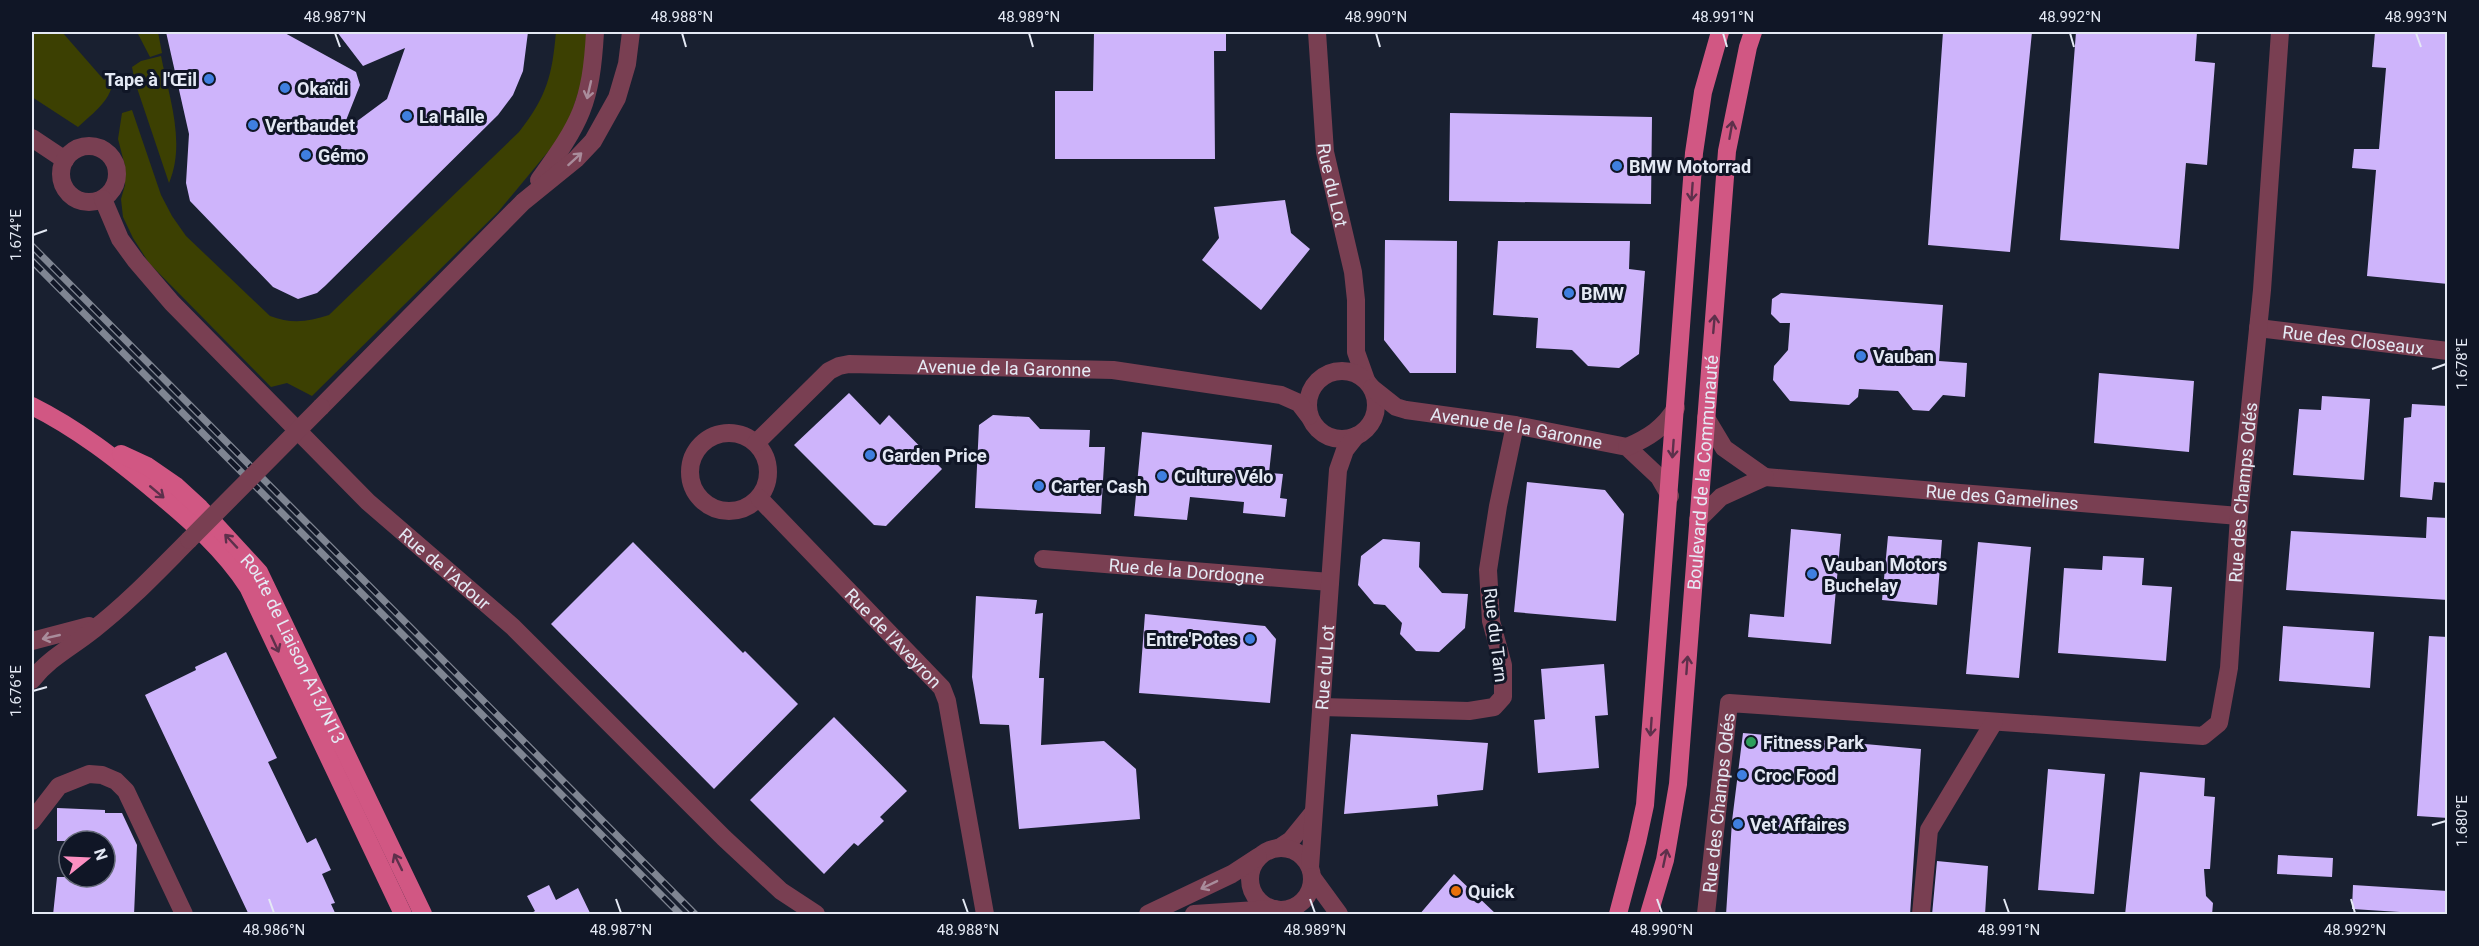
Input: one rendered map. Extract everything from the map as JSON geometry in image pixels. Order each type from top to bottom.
[{"type":"main road","name":"Boulevard de la Communauté","points":[[1618,915],[1645,805],[1698,124],[1708,68],[1720,32]]},
{"type":"main road","name":"Boulevard de la Communauté","points":[[1649,915],[1665,860],[1678,784],[1727,151],[1753,32]]},
{"type":"main road","name":"Route de Liaison A13/N13","points":[[32,406],[95,442],[176,508],[236,569],[248,587],[403,915]]},
{"type":"main road","name":"Route de Liaison A13/N13","points":[[95,442],[147,466],[176,486],[200,508],[259,572],[423,915]]},
{"type":"street","points":[[523,202],[567,143],[581,116],[591,78],[595,32]]},
{"type":"street","points":[[32,680],[50,660],[135,595],[523,202],[576,159],[593,141],[604,125],[617,98],[627,64],[631,32]]},
{"type":"street","name":"Rue du Lot","points":[[1317,32],[1324,152],[1353,273],[1358,363],[1369,384]]},
{"type":"street","name":"Rue des Champs Odés","points":[[1706,915],[1729,703],[2203,736],[2219,723],[2229,668],[2239,516],[2258,328],[2280,32]]},
{"type":"street","points":[[32,138],[65,160]]},
{"type":"street","points":[[88,147],[106,152],[112,159],[117,177],[110,193],[103,199],[84,202],[68,193],[61,177],[65,160],[79,148],[88,147]]},
{"type":"street","name":"Rue de l'Adour","points":[[103,199],[120,238],[150,278],[368,502],[513,627],[724,838],[781,891],[816,915]]},
{"type":"street","name":"Rue des Closeaux","points":[[2258,328],[2448,351]]},
{"type":"street","points":[[1281,395],[1297,392],[1322,378],[1345,358],[1355,338]]},
{"type":"street","name":"Avenue de la Garonne","points":[[756,443],[829,371],[849,364],[1103,369],[1281,395]]},
{"type":"street","points":[[1309,416],[1308,401],[1322,378],[1348,370],[1369,384],[1389,403],[1406,410]]},
{"type":"street","points":[[1369,384],[1376,403],[1371,423]]},
{"type":"street","points":[[1281,395],[1299,403],[1314,425],[1326,435],[1335,454],[1338,470]]},
{"type":"street","points":[[1670,496],[1659,477],[1627,447],[1653,434],[1670,418],[1676,408]]},
{"type":"street","points":[[1338,470],[1345,450],[1356,436],[1371,423],[1406,410]]},
{"type":"street","name":"Avenue de la Garonne","points":[[1406,410],[1515,425],[1627,447]]},
{"type":"street","points":[[1706,418],[1724,448],[1765,477]]},
{"type":"street","name":"Rue du Tarn","points":[[1321,707],[1469,711],[1494,707],[1503,697],[1503,665],[1491,621],[1488,570],[1498,506],[1515,425]]},
{"type":"street","points":[[732,432],[756,443],[764,453],[768,464],[765,488],[759,498],[748,507],[735,511],[722,511],[699,498],[692,486],[690,473],[691,460],[697,448],[707,439],[719,433],[732,432]]},
{"type":"street","points":[[1326,435],[1341,439],[1356,436]]},
{"type":"street","name":"Rue du Lot","points":[[1311,872],[1313,813],[1338,470]]},
{"type":"street","name":"Rue des Gamelines","points":[[1698,520],[1720,497],[1765,477],[2239,516]]},
{"type":"street","name":"Rue de l'Aveyron","points":[[759,498],[942,688],[947,701],[985,915]]},
{"type":"street","name":"Rue de la Dordogne","points":[[1043,559],[1330,582]]},
{"type":"street","points":[[32,641],[69,633],[109,617]]},
{"type":"street","points":[[1921,915],[1929,830],[1994,722]]},
{"type":"street","points":[[32,820],[60,786],[89,774],[116,781],[126,791],[184,915]]},
{"type":"street","points":[[1148,915],[1279,848],[1302,828],[1313,813]]},
{"type":"street","points":[[1279,848],[1295,851],[1304,857],[1311,872],[1340,915]]},
{"type":"street","points":[[1260,856],[1251,870],[1251,885],[1257,898],[1264,905],[1308,915]]},
{"type":"street","points":[[1194,915],[1296,906],[1306,897],[1311,888],[1311,872]]},
{"type":"shaded area","points":[[32,32],[62,32],[104,80],[113,74],[113,83],[107,97],[97,110],[78,127],[32,97]]},
{"type":"shaded area","points":[[137,32],[158,32],[162,53],[150,57]]},
{"type":"shaded area","points":[[556,32],[589,32],[586,69],[566,130],[498,212],[312,396],[287,383],[271,387],[149,263],[123,217],[121,199],[125,185],[125,166],[118,139],[122,113],[132,110],[161,195],[186,236],[270,316],[300,321],[329,315],[519,132],[542,96],[550,73]]},
{"type":"shaded area","points":[[161,56],[172,104],[176,136],[174,168],[169,183],[132,67],[141,61]]},
{"type":"building","points":[[166,32],[283,32],[356,72],[360,85],[341,133],[387,99],[405,48],[363,66],[337,32],[528,32],[523,71],[513,95],[498,115],[325,286],[317,293],[298,299],[273,287],[190,201],[186,183],[189,134]]},
{"type":"building","points":[[1094,32],[1226,32],[1226,51],[1214,51],[1215,159],[1055,159],[1055,91],[1093,91]]},
{"type":"building","points":[[1943,32],[2032,32],[2010,252],[1928,245]]},
{"type":"building","points":[[2076,32],[2197,32],[2195,61],[2215,63],[2207,165],[2186,163],[2179,249],[2060,240]]},
{"type":"building","points":[[2375,32],[2448,32],[2448,284],[2367,276],[2376,170],[2352,168],[2354,149],[2379,149],[2386,68],[2372,67]]},
{"type":"building","points":[[1450,113],[1652,117],[1651,204],[1449,201]]},
{"type":"building","points":[[1285,200],[1291,233],[1310,249],[1261,310],[1202,260],[1219,238],[1214,207]]},
{"type":"building","points":[[1385,240],[1457,241],[1456,373],[1410,373],[1384,340]]},
{"type":"building","name":"BMW","points":[[1498,241],[1630,241],[1629,269],[1645,271],[1639,354],[1619,368],[1588,366],[1572,350],[1536,348],[1538,318],[1493,315]]},
{"type":"building","name":"Vauban","points":[[1781,293],[1943,305],[1939,361],[1967,363],[1965,397],[1943,395],[1929,411],[1913,410],[1898,391],[1859,389],[1858,397],[1849,405],[1790,401],[1773,380],[1774,366],[1788,350],[1790,323],[1780,323],[1771,314],[1772,299]]},
{"type":"building","points":[[2099,373],[2194,381],[2189,452],[2094,443]]},
{"type":"building","points":[[849,393],[880,425],[889,415],[942,469],[886,526],[874,525],[794,445]]},
{"type":"building","points":[[2322,396],[2370,399],[2364,480],[2293,475],[2299,409],[2321,410]]},
{"type":"building","points":[[2412,404],[2448,406],[2448,483],[2434,482],[2432,500],[2400,497],[2404,418],[2411,417]]},
{"type":"building","name":"Carter Cash","points":[[993,415],[1029,417],[1040,429],[1090,430],[1089,447],[1105,447],[1101,514],[975,508],[979,425]]},
{"type":"building","points":[[1142,432],[1272,445],[1269,473],[1283,474],[1280,498],[1287,499],[1285,517],[1243,513],[1244,502],[1190,497],[1187,520],[1134,516]]},
{"type":"building","points":[[1527,482],[1605,490],[1624,514],[1616,621],[1514,612]]},
{"type":"building","points":[[2427,517],[2448,518],[2448,600],[2286,590],[2291,531],[2426,538]]},
{"type":"building","name":"Vauban Motors Buchelay","points":[[1791,529],[1841,534],[1831,644],[1748,637],[1750,614],[1784,617]]},
{"type":"building","points":[[1888,536],[1942,540],[1937,605],[1882,600]]},
{"type":"building","points":[[1383,539],[1420,542],[1419,567],[1442,593],[1468,594],[1465,628],[1439,652],[1416,651],[1400,634],[1402,623],[1385,605],[1374,604],[1358,585],[1361,556]]},
{"type":"building","points":[[633,542],[743,653],[745,651],[798,704],[714,789],[551,624]]},
{"type":"building","points":[[1978,542],[2031,547],[2019,678],[1966,674]]},
{"type":"building","points":[[2103,556],[2144,558],[2142,585],[2172,587],[2166,661],[2058,653],[2064,568],[2102,570]]},
{"type":"building","points":[[976,596],[1037,600],[1035,614],[1043,613],[1039,678],[1044,678],[1041,745],[1104,741],[1136,769],[1140,819],[1019,829],[1009,725],[980,724],[972,677]]},
{"type":"building","points":[[1145,614],[1265,626],[1276,639],[1270,703],[1139,693]]},
{"type":"building","points":[[2283,626],[2374,632],[2370,688],[2279,681]]},
{"type":"building","points":[[2429,636],[2448,637],[2448,818],[2417,816]]},
{"type":"building","points":[[226,652],[277,758],[268,762],[307,843],[316,838],[331,870],[322,874],[335,903],[331,904],[336,915],[249,915],[145,695],[196,670],[195,667]]},
{"type":"building","points":[[1604,664],[1608,715],[1595,716],[1599,768],[1538,773],[1534,720],[1545,719],[1541,669]]},
{"type":"building","points":[[834,717],[907,791],[880,817],[884,821],[858,846],[854,843],[824,874],[750,800]]},
{"type":"building","points":[[1743,733],[1921,749],[1910,915],[1726,915],[1732,821]]},
{"type":"building","points":[[1351,734],[1488,743],[1483,790],[1437,795],[1438,806],[1344,814]]},
{"type":"building","points":[[2048,769],[2105,774],[2094,894],[2038,890]]},
{"type":"building","points":[[2140,772],[2205,778],[2204,796],[2215,797],[2210,869],[2204,869],[2206,896],[2213,903],[2212,915],[2125,915]]},
{"type":"building","points":[[57,808],[122,813],[137,845],[134,915],[53,915],[57,877],[57,889],[117,889],[117,829],[57,829]]},
{"type":"building","points":[[2278,855],[2333,858],[2332,877],[2277,874]]},
{"type":"building","points":[[1937,861],[1988,866],[1985,915],[1932,915]]},
{"type":"building","name":"Quick","points":[[1454,874],[1497,915],[1419,915]]},
{"type":"building","points":[[549,885],[556,900],[578,888],[591,915],[528,915],[535,911],[527,896]]},
{"type":"building","points":[[2353,885],[2448,891],[2448,915],[2352,909]]},
{"type":"railway","points":[[32,246],[695,914]]},
{"type":"railway","points":[[32,261],[680,914]]},
{"type":"place","name":"Tape à l'Œil","points":[[209,79]]},
{"type":"place","name":"Okaïdi","points":[[285,88]]},
{"type":"place","name":"La Halle","points":[[407,116]]},
{"type":"place","name":"Vertbaudet","points":[[253,125]]},
{"type":"place","name":"Gémo","points":[[306,155]]},
{"type":"place","name":"BMW Motorrad","points":[[1617,166]]},
{"type":"place","name":"BMW","points":[[1569,293]]},
{"type":"place","name":"Vauban","points":[[1861,356]]},
{"type":"place","name":"Garden Price","points":[[870,455]]},
{"type":"place","name":"Culture Vélo","points":[[1162,476]]},
{"type":"place","name":"Carter Cash","points":[[1039,486]]},
{"type":"place","name":"Vauban Motors Buchelay","points":[[1812,574]]},
{"type":"place","name":"Entre'Potes","points":[[1250,639]]},
{"type":"place","name":"Fitness Park","points":[[1751,742]]},
{"type":"place","name":"Croc Food","points":[[1742,775]]},
{"type":"place","name":"Vet Affaires","points":[[1738,824]]},
{"type":"place","name":"Quick","points":[[1456,891]]}]
